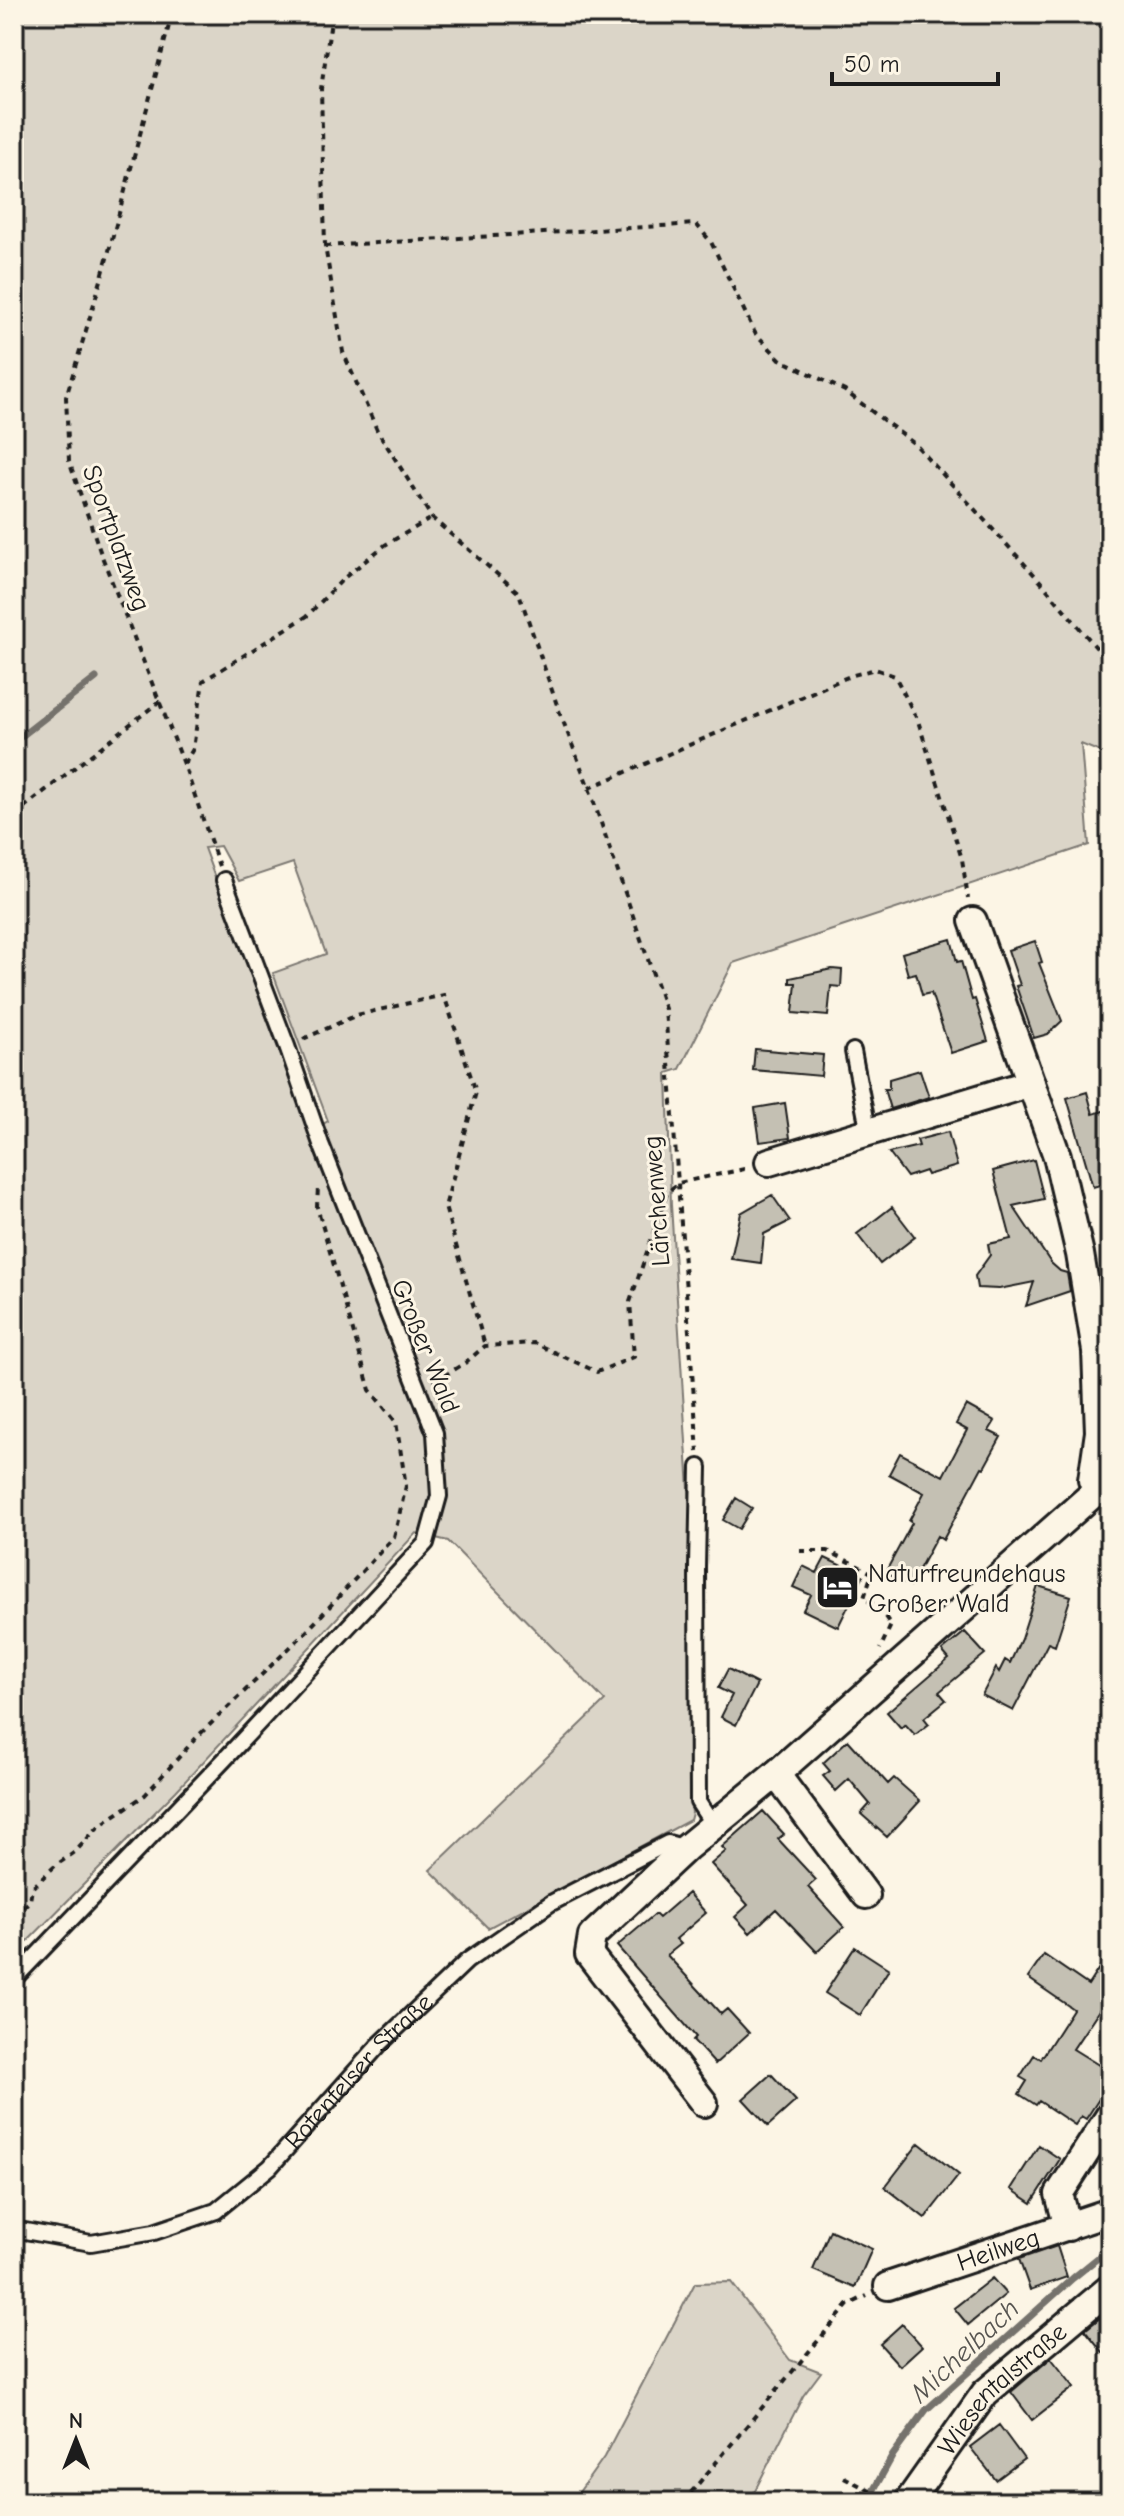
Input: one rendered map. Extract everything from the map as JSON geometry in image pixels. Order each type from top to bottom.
[{"type":"street","points":[[704,2103],[589,1954],[592,1936],[686,1848],[776,1774],[1103,1486],[1092,1480],[1099,1432],[1094,1337],[1080,1254],[1057,1156],[973,921]]},
{"type":"street","points":[[769,1162],[1031,1083]]},
{"type":"street","points":[[776,1774],[866,1895]]},
{"type":"street","points":[[1068,2227],[1059,2194],[1110,2115]]},
{"type":"street","name":"Heilweg","points":[[888,2286],[1110,2212]]},
{"type":"street","name":"Wiesentalstraße","points":[[898,2501],[985,2393],[1110,2288]]},
{"type":"lane","name":"Großer Wald","points":[[14,1979],[235,1749],[426,1543],[439,1496],[435,1433],[321,1144],[224,880]]},
{"type":"lane","points":[[853,1051],[869,1134]]},
{"type":"lane","points":[[699,1467],[698,1802],[713,1825]]},
{"type":"lane","name":"Rotenfelser Straße","points":[[14,2229],[91,2243],[154,2232],[216,2211],[270,2167],[379,2045],[467,1961],[551,1903],[577,1889],[668,1843],[686,1848]]},
{"type":"path","name":"Sportplatzweg","points":[[172,14],[102,277],[66,397],[69,461],[101,554],[184,764],[224,880]]},
{"type":"path","points":[[184,764],[193,749],[203,681],[307,616],[344,578],[385,545],[432,518],[377,430],[343,352],[325,246],[321,89],[332,14]]},
{"type":"path","points":[[325,246],[696,224],[711,242],[755,333],[780,359],[845,391],[916,445],[1040,581],[1110,664]]},
{"type":"path","name":"Lärchenweg","points":[[432,518],[519,593],[665,1009],[699,1467]]},
{"type":"path","points":[[589,788],[850,676],[875,669],[895,676],[918,721],[962,859],[973,921]]},
{"type":"path","points":[[14,815],[160,701]]},
{"type":"path","points":[[287,1046],[357,1015],[444,995],[476,1092],[445,1207],[485,1346]]},
{"type":"path","points":[[14,1915],[30,1901],[32,1888],[55,1866],[75,1852],[99,1826],[145,1795],[197,1737],[305,1633],[394,1537],[406,1486],[396,1422],[370,1390],[317,1207],[321,1144]]},
{"type":"path","points":[[419,1391],[465,1363],[485,1346],[534,1343],[597,1372],[634,1357],[630,1302],[667,1193],[678,1183],[731,1174]]},
{"type":"path","points":[[800,1551],[828,1551],[872,1573],[864,1598],[878,1607],[891,1625],[880,1650]]},
{"type":"path","points":[[683,2502],[848,2305],[888,2286]]},
{"type":"path","points":[[844,2477],[898,2501]]},
{"type":"path","points":[[1097,2501],[1110,2483]]},
{"type":"shaded area","points":[[14,14],[1110,14],[1110,756],[1081,744],[1089,845],[733,963],[680,1069],[667,1073],[671,1205],[690,1505],[690,1820],[488,1928],[430,1870],[605,1701],[448,1541],[416,1533],[176,1791],[14,1955]],"holes":[[[220,846],[239,881],[293,863],[326,954],[273,973],[328,1121],[309,1132],[204,848]]]},
{"type":"shaded area","points":[[731,2282],[790,2360],[821,2372],[803,2396],[749,2502],[572,2502],[604,2457],[695,2283]]},
{"type":"building","points":[[951,939],[988,1041],[951,1053],[931,993],[922,995],[916,973],[908,975],[902,953]]},
{"type":"building","points":[[1035,941],[1042,962],[1039,963],[1062,1021],[1048,1034],[1034,1038],[1016,986],[1020,985],[1008,950]]},
{"type":"building","points":[[832,969],[842,970],[841,987],[831,986],[828,1016],[793,1013],[796,983],[790,983],[790,978]]},
{"type":"building","points":[[755,1049],[823,1055],[821,1076],[753,1070]]},
{"type":"building","points":[[920,1070],[929,1097],[890,1109],[884,1089],[889,1089],[889,1079]]},
{"type":"building","points":[[1087,1092],[1093,1114],[1110,1109],[1110,1182],[1093,1187],[1067,1098]]},
{"type":"building","points":[[785,1103],[790,1138],[760,1142],[755,1108]]},
{"type":"building","points":[[948,1132],[957,1166],[907,1177],[889,1153],[919,1146],[917,1140]]},
{"type":"building","points":[[1034,1160],[1044,1199],[1013,1206],[1051,1263],[1067,1273],[1070,1291],[1026,1306],[1034,1282],[999,1289],[977,1288],[975,1276],[990,1255],[988,1244],[1011,1239],[993,1171]]},
{"type":"building","points":[[772,1195],[790,1221],[764,1234],[761,1263],[731,1259],[741,1213]]},
{"type":"building","points":[[892,1207],[915,1237],[880,1264],[857,1234]]},
{"type":"building","points":[[966,1405],[995,1421],[989,1431],[1001,1437],[943,1540],[937,1536],[910,1586],[885,1573],[924,1493],[889,1474],[900,1453],[943,1476],[967,1430],[956,1424]]},
{"type":"building","points":[[736,1498],[752,1508],[739,1529],[723,1520]]},
{"type":"building","points":[[825,1558],[863,1576],[838,1627],[803,1610],[811,1595],[793,1587],[803,1566],[817,1573]]},
{"type":"building","points":[[1038,1586],[1071,1596],[1055,1646],[1048,1643],[1013,1711],[982,1695],[996,1668],[999,1672],[1005,1660],[1010,1663]]},
{"type":"building","points":[[965,1632],[985,1654],[939,1692],[946,1700],[924,1718],[929,1724],[915,1735],[905,1724],[901,1728],[887,1712],[949,1659],[942,1651]]},
{"type":"building","points":[[728,1669],[757,1684],[736,1725],[721,1717],[732,1695],[718,1688]]},
{"type":"building","points":[[848,1740],[888,1784],[894,1778],[920,1801],[887,1837],[861,1814],[870,1804],[849,1779],[836,1791],[823,1776],[830,1771],[823,1763]]},
{"type":"building","points":[[763,1811],[784,1834],[778,1839],[816,1880],[808,1887],[844,1927],[817,1952],[776,1909],[750,1933],[735,1917],[748,1905],[711,1864],[726,1851],[722,1847]]},
{"type":"building","points":[[688,1893],[706,1913],[676,1939],[681,1944],[667,1955],[721,2014],[727,2009],[749,2033],[715,2064],[693,2040],[696,2037],[617,1946],[655,1914],[659,1918]]},
{"type":"building","points":[[855,1947],[889,1969],[860,2015],[825,1993]]},
{"type":"building","points":[[1110,1951],[1110,2012],[1101,2007],[1073,2049],[1110,2072],[1110,2082],[1086,2119],[1081,2116],[1075,2125],[1039,2101],[1036,2105],[1019,2094],[1027,2081],[1020,2077],[1034,2055],[1041,2059],[1073,2009],[1028,1978],[1044,1955],[1088,1985]]},
{"type":"building","points":[[771,2074],[796,2101],[768,2126],[743,2099]]},
{"type":"building","points":[[919,2143],[959,2175],[925,2218],[885,2187]]},
{"type":"building","points":[[1039,2145],[1060,2159],[1032,2203],[1011,2189]]},
{"type":"building","points":[[830,2230],[872,2249],[855,2288],[813,2270]]},
{"type":"building","points":[[1057,2246],[1067,2277],[1030,2290],[1019,2259]]},
{"type":"building","points":[[992,2278],[1006,2294],[968,2325],[954,2308]]},
{"type":"building","points":[[1110,2310],[1110,2361],[1085,2330]]},
{"type":"building","points":[[902,2324],[922,2346],[900,2366],[880,2344]]},
{"type":"building","points":[[1051,2358],[1074,2387],[1032,2420],[1011,2392]]},
{"type":"building","points":[[999,2425],[1024,2459],[996,2480],[970,2447]]},
{"type":"waterway","points":[[14,742],[96,678]]},
{"type":"waterway","name":"Michelbach","points":[[867,2502],[893,2455],[926,2410],[1110,2248]]},
{"type":"place","name":"Naturfreundehaus Großer Wald","points":[[837,1588]]}]
